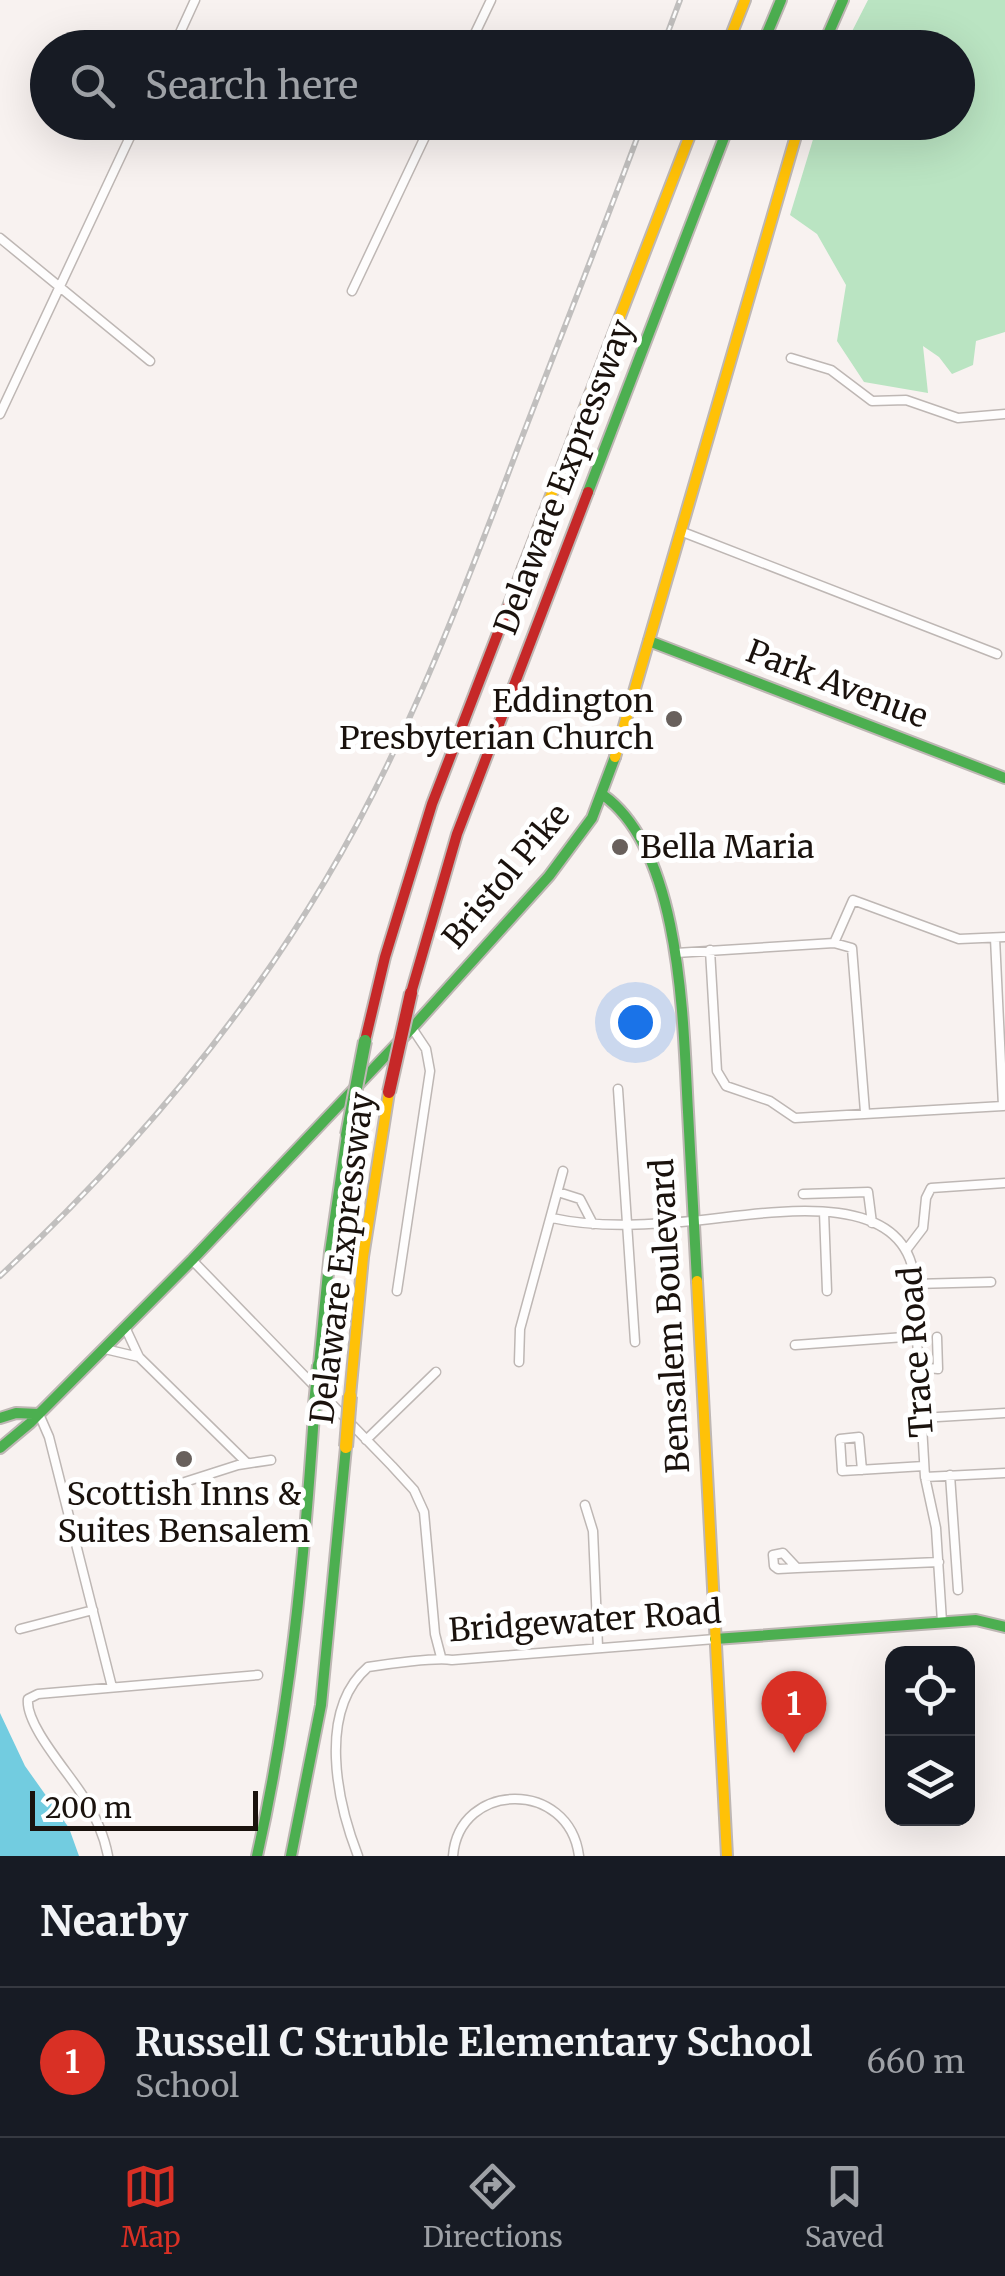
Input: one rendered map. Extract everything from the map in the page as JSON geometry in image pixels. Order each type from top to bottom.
[{"type":"main road","points":[[733,30],[745,0]]},
{"type":"main road","points":[[768,30],[781,0]]},
{"type":"main road","points":[[830,30],[843,0]]},
{"type":"main road","name":"Delaware Expressway","points":[[257,1856],[280,1755],[293,1661],[336,1198],[385,956],[432,804],[688,140]]},
{"type":"main road","name":"Delaware Expressway","points":[[291,1856],[322,1705],[363,1257],[389,1092],[411,994],[457,834],[723,140]]},
{"type":"main road","name":"Bristol Pike","points":[[0,1448],[192,1260],[412,1028],[566,856],[603,795],[795,140]]},
{"type":"main road","name":"Park Avenue","points":[[648,641],[1005,778]]},
{"type":"main road","name":"Bensalem Boulevard","points":[[603,795],[619,803],[642,845],[666,908],[682,1004],[727,1856]]},
{"type":"main road","points":[[0,1418],[16,1413],[39,1414]]},
{"type":"main road","points":[[0,1418],[21,1431]]},
{"type":"main road","name":"Bridgewater Road","points":[[716,1639],[976,1620],[1005,1627]]},
{"type":"street","points":[[181,30],[195,0]]},
{"type":"street","points":[[476,30],[490,0]]},
{"type":"street","points":[[0,414],[128,140]]},
{"type":"street","points":[[352,291],[423,140]]},
{"type":"street","points":[[0,238],[150,361]]},
{"type":"street","points":[[791,358],[831,370],[872,400],[901,399],[958,418],[1005,414]]},
{"type":"street","points":[[680,531],[997,654]]},
{"type":"street","points":[[710,950],[716,1071],[726,1086],[770,1101],[795,1118],[1003,1106],[1000,938],[960,939],[853,900],[834,943]]},
{"type":"street","points":[[676,953],[834,943],[852,948],[865,1112]]},
{"type":"street","points":[[397,1291],[430,1071],[426,1049],[412,1028]]},
{"type":"street","points":[[618,1089],[635,1342]]},
{"type":"street","points":[[519,1362],[520,1329],[563,1171]]},
{"type":"street","points":[[907,1249],[923,1228],[931,1188],[1005,1183]]},
{"type":"street","points":[[558,1192],[580,1199],[594,1224]]},
{"type":"street","points":[[804,1194],[868,1192],[872,1222]]},
{"type":"street","points":[[824,1212],[827,1291]]},
{"type":"street","name":"Trace Road","points":[[552,1218],[628,1224],[824,1212],[872,1222],[896,1235],[907,1249],[914,1284],[924,1466],[936,1528],[942,1622]]},
{"type":"street","points":[[192,1260],[406,1480],[420,1500],[426,1522],[435,1634],[441,1657]]},
{"type":"street","points":[[914,1284],[991,1282]]},
{"type":"street","points":[[125,1327],[140,1356],[246,1464]]},
{"type":"street","points":[[795,1345],[918,1336]]},
{"type":"street","points":[[918,1367],[938,1368],[937,1336]]},
{"type":"street","points":[[104,1349],[140,1356]]},
{"type":"street","points":[[366,1440],[436,1372]]},
{"type":"street","points":[[922,1418],[1005,1413]]},
{"type":"street","points":[[39,1414],[49,1436],[112,1687]]},
{"type":"street","points":[[862,1470],[860,1439],[840,1440],[841,1470],[862,1470],[924,1466]]},
{"type":"street","points":[[163,1489],[271,1460]]},
{"type":"street","points":[[925,1476],[1005,1473]]},
{"type":"street","points":[[950,1476],[958,1590]]},
{"type":"street","points":[[585,1505],[593,1531],[598,1647]]},
{"type":"street","points":[[797,1568],[938,1562]]},
{"type":"street","points":[[20,1629],[93,1610]]},
{"type":"street","name":"Bridgewater Road","points":[[358,1856],[336,1762],[344,1705],[356,1680],[368,1667],[441,1657],[452,1660],[716,1639]]},
{"type":"street","points":[[108,1856],[96,1818],[39,1732],[27,1703],[38,1694],[258,1675]]},
{"type":"street","points":[[452,1856],[458,1834],[470,1818],[484,1807],[517,1798],[535,1800],[559,1815],[572,1832],[579,1856]]},
{"type":"green space","points":[[868,0],[1005,0],[1005,332],[976,341],[973,365],[952,374],[939,357],[923,346],[928,393],[864,382],[837,341],[846,285],[817,234],[790,215],[813,140],[975,140],[975,30],[853,30]]},
{"type":"water","points":[[0,1713],[25,1766],[69,1828],[79,1856],[0,1856]]},
{"type":"railway","points":[[669,30],[680,0]]},
{"type":"railway","points":[[0,1276],[92,1186],[217,1040],[291,936],[354,831],[451,622],[636,140]]},
{"type":"traffic: fast","points":[[768,30],[781,0]]},
{"type":"traffic: fast","points":[[830,30],[843,0]]},
{"type":"traffic: fast","points":[[588,492],[723,140]]},
{"type":"traffic: fast","points":[[649,641],[1005,778]]},
{"type":"traffic: fast","points":[[0,1448],[30,1423],[192,1260],[412,1028],[549,876],[592,818],[615,757]]},
{"type":"traffic: fast","points":[[603,795],[629,821],[649,856],[673,941],[684,1033],[697,1281]]},
{"type":"traffic: fast","points":[[347,1135],[365,1041]]},
{"type":"traffic: fast","points":[[319,1365],[347,1135]]},
{"type":"traffic: fast","points":[[314,1414],[319,1365]]},
{"type":"traffic: fast","points":[[0,1418],[16,1413],[39,1414]]},
{"type":"traffic: fast","points":[[257,1856],[294,1636],[314,1414]]},
{"type":"traffic: fast","points":[[291,1856],[321,1705],[346,1447]]},
{"type":"traffic: fast","points":[[715,1639],[976,1620],[1005,1627]]},
{"type":"traffic: slow","points":[[733,30],[745,0]]},
{"type":"traffic: slow","points":[[523,568],[688,140]]},
{"type":"traffic: slow","points":[[615,757],[795,140]]},
{"type":"traffic: slow","points":[[350,1396],[363,1257],[389,1092]]},
{"type":"traffic: slow","points":[[697,1281],[727,1856]]},
{"type":"traffic: slow","points":[[346,1447],[350,1396]]},
{"type":"traffic: jam","points":[[411,993],[457,834],[588,492]]},
{"type":"traffic: jam","points":[[365,1041],[385,957],[432,804],[523,568]]},
{"type":"traffic: jam","points":[[389,1092],[411,993]]},
{"type":"place","name":"Eddington Presbyterian Church","points":[[674,719]]},
{"type":"place","name":"Bella Maria","points":[[620,847]]},
{"type":"place","name":"Scottish Inns & Suites Bensalem","points":[[184,1459]]},
{"type":"place","name":"Russell C Struble Elementary School","points":[[794,1753]]}]
